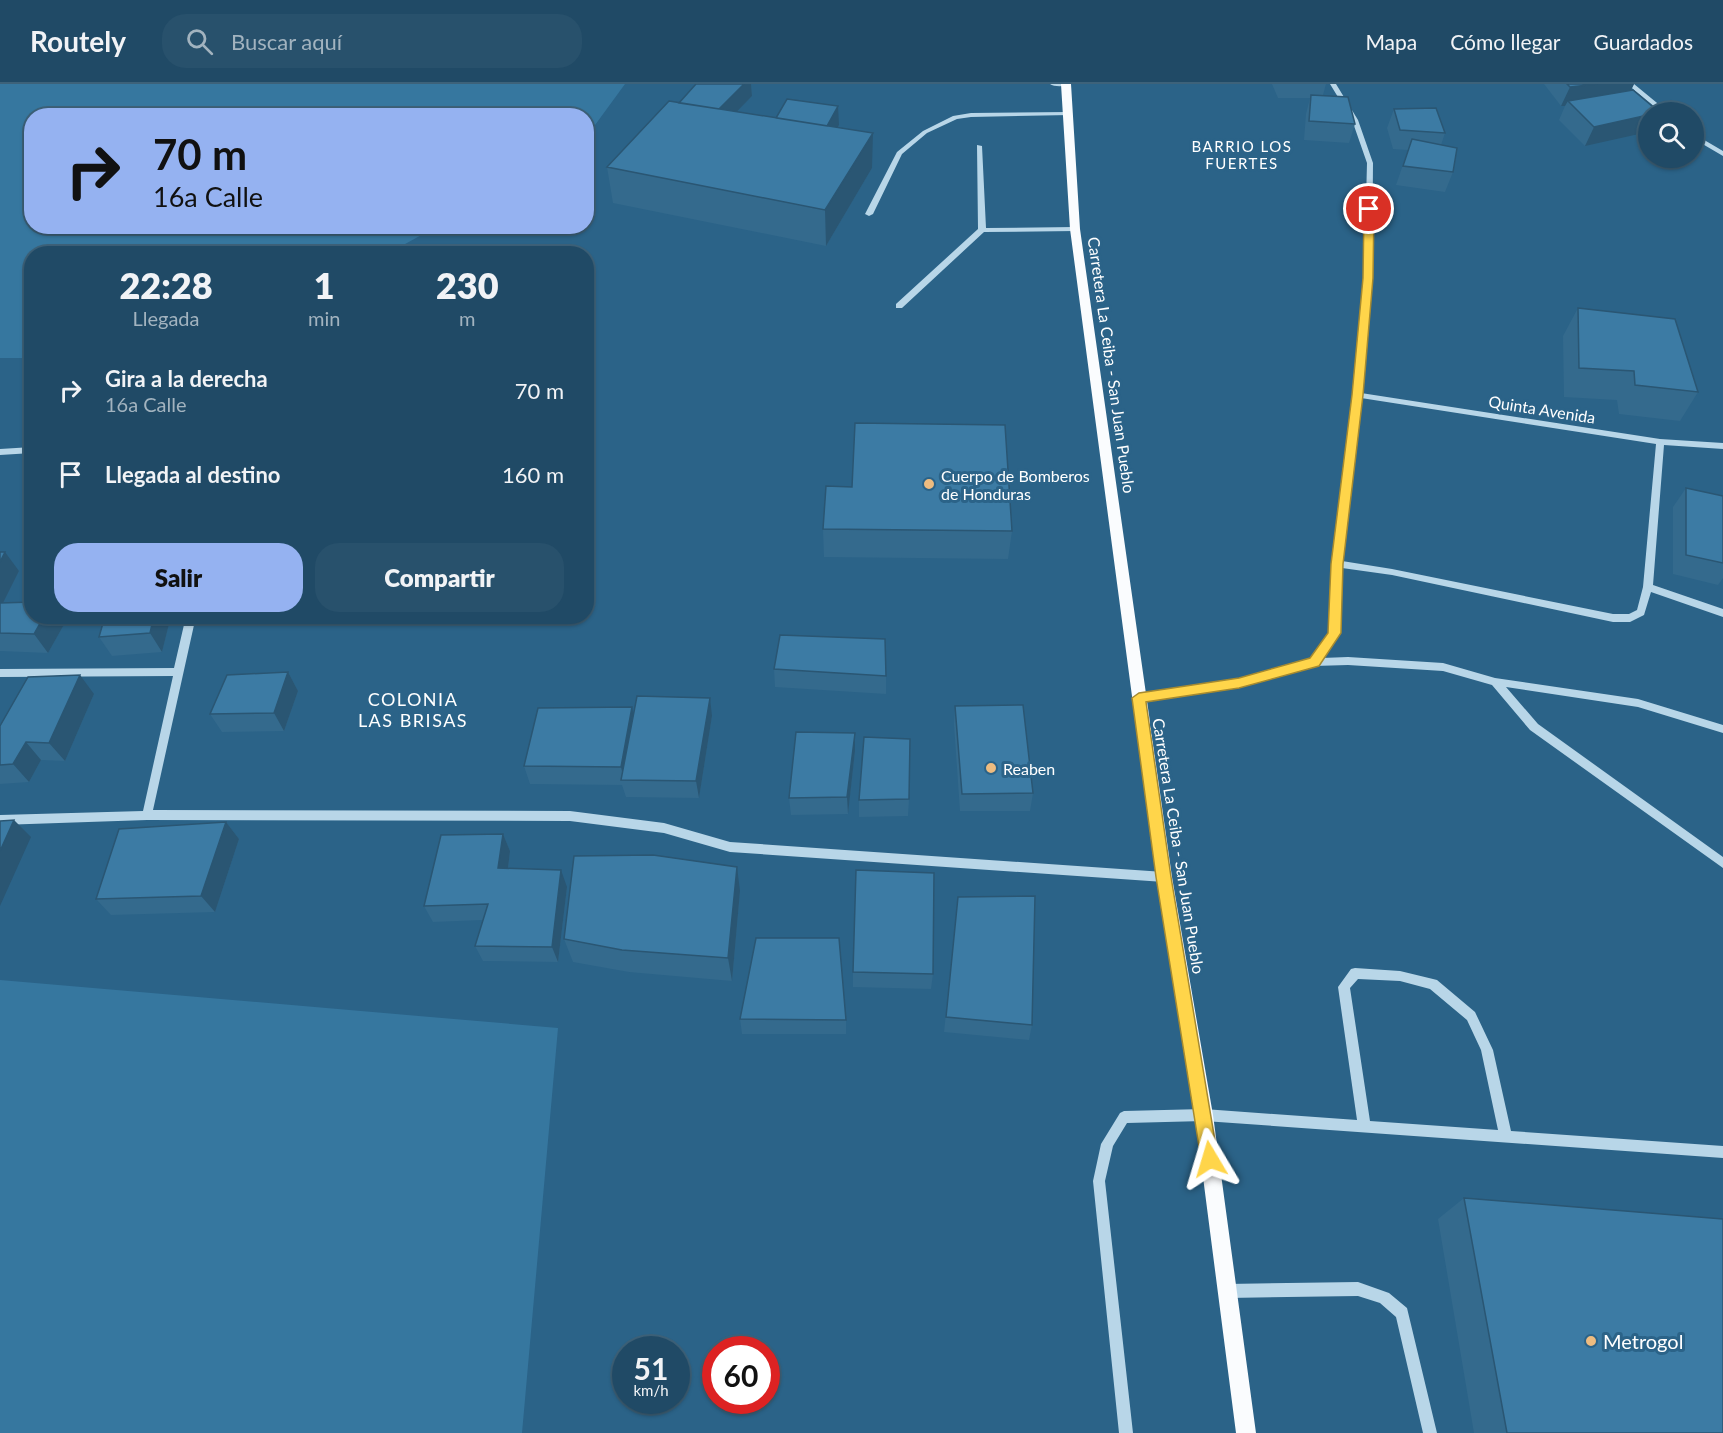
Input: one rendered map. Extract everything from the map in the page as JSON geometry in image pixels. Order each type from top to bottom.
[{"type":"main road","name":"Carretera La Ceiba - San Juan Pueblo","points":[[1066,84],[1075,228],[1164,877],[1204,1115],[1246,1433]]},
{"type":"street","points":[[1053,84],[1066,84]]},
{"type":"street","points":[[1314,662],[1335,633],[1337,564],[1358,395],[1368,278],[1370,163],[1355,120],[1333,84]]},
{"type":"street","points":[[1630,84],[1652,102]]},
{"type":"street","points":[[869,214],[899,153],[925,132],[955,117],[1068,114]]},
{"type":"street","points":[[1704,142],[1723,154]]},
{"type":"street","points":[[979,146],[982,230]]},
{"type":"street","points":[[898,306],[982,230],[1075,228]]},
{"type":"street","name":"Quinta Avenida","points":[[1358,395],[1660,442],[1723,446]]},
{"type":"street","points":[[1337,564],[1392,572],[1613,618],[1630,618],[1641,612],[1648,588],[1660,442]]},
{"type":"street","points":[[0,452],[24,450]]},
{"type":"street","points":[[1648,588],[1723,613]]},
{"type":"street","points":[[147,815],[189,624]]},
{"type":"street","points":[[1139,698],[1239,683],[1314,662],[1348,661],[1443,667],[1495,682],[1638,703],[1723,729]]},
{"type":"street","points":[[0,673],[178,672]]},
{"type":"street","points":[[1495,682],[1534,727],[1723,863]]},
{"type":"street","points":[[0,820],[147,815],[570,816],[664,828],[730,847],[1164,877]]},
{"type":"street","points":[[1364,1126],[1344,987],[1355,973],[1400,976],[1433,984],[1471,1016],[1486,1050],[1506,1136]]},
{"type":"street","points":[[1126,1433],[1099,1181],[1107,1144],[1124,1117],[1204,1115],[1723,1152]]},
{"type":"street","points":[[1227,1291],[1358,1289],[1384,1298],[1402,1313],[1430,1433]]},
{"type":"shaded area","points":[[0,84],[625,84],[594,126],[594,108],[24,108],[24,234],[423,234],[401,246],[24,246],[24,358],[0,358]]},
{"type":"shaded area","points":[[0,980],[558,1028],[522,1433],[0,1433]]},
{"type":"building","points":[[696,84],[744,84],[719,109],[679,103]]},
{"type":"building","points":[[1567,84],[1597,84],[1570,87]]},
{"type":"building","points":[[1633,90],[1647,102],[1638,102],[1638,117],[1594,127],[1568,101]]},
{"type":"building","points":[[1311,95],[1348,97],[1355,124],[1309,121]]},
{"type":"building","points":[[787,99],[838,106],[827,126],[776,118]]},
{"type":"building","points":[[669,101],[873,133],[825,210],[607,167]]},
{"type":"building","points":[[1436,108],[1445,133],[1400,130],[1394,109]]},
{"type":"building","points":[[1412,139],[1457,148],[1453,172],[1403,166]]},
{"type":"building","points":[[1578,308],[1675,319],[1698,392],[1635,385],[1634,371],[1579,368]]},
{"type":"building","name":"Cuerpo de Bomberos de Honduras","points":[[855,423],[1005,425],[1012,531],[823,529],[826,486],[852,487]]},
{"type":"building","points":[[1686,488],[1723,496],[1723,563],[1686,555]]},
{"type":"building","points":[[0,552],[5,552],[0,562]]},
{"type":"building","points":[[24,602],[24,624],[40,624],[34,634],[0,633],[0,603]]},
{"type":"building","points":[[103,624],[152,624],[150,633],[99,637]]},
{"type":"building","points":[[780,635],[885,639],[886,676],[774,669]]},
{"type":"building","points":[[288,672],[274,713],[210,714],[227,675]]},
{"type":"building","points":[[80,675],[49,743],[26,742],[13,764],[0,765],[0,726],[28,677]]},
{"type":"building","points":[[637,696],[710,698],[696,781],[621,780]]},
{"type":"building","name":"Reaben","points":[[1023,705],[1033,793],[962,794],[955,706]]},
{"type":"building","points":[[632,707],[621,767],[524,766],[538,708]]},
{"type":"building","points":[[796,732],[855,733],[847,797],[789,798]]},
{"type":"building","points":[[864,737],[910,739],[909,799],[859,800]]},
{"type":"building","points":[[14,820],[0,851],[0,821]]},
{"type":"building","points":[[226,822],[201,896],[96,899],[119,829]]},
{"type":"building","points":[[503,834],[498,868],[561,870],[552,947],[475,946],[488,904],[424,906],[441,835]]},
{"type":"building","points":[[653,855],[737,867],[728,958],[622,950],[564,939],[574,856]]},
{"type":"building","points":[[856,870],[934,873],[933,974],[853,972]]},
{"type":"building","points":[[1035,896],[1032,1025],[946,1017],[958,897]]},
{"type":"building","points":[[756,938],[839,938],[846,1020],[740,1019]]},
{"type":"building","name":"Metrogol","points":[[1464,1198],[1723,1219],[1723,1433],[1507,1433]]},
{"type":"place","name":"Cuerpo de Bomberos de Honduras","points":[[929,484]]},
{"type":"place","name":"Reaben","points":[[991,768]]},
{"type":"place","name":"Metrogol","points":[[1591,1341]]},
{"type":"district","name":"BARRIO LOS FUERTES","points":[[1242,154]]},
{"type":"district","name":"COLONIA LAS BRISAS","points":[[413,709]]},
{"type":"route","points":[[1210,1159],[1164,877],[1139,698],[1239,683],[1314,662],[1335,633],[1337,564],[1358,395],[1368,278],[1369,209]]}]
